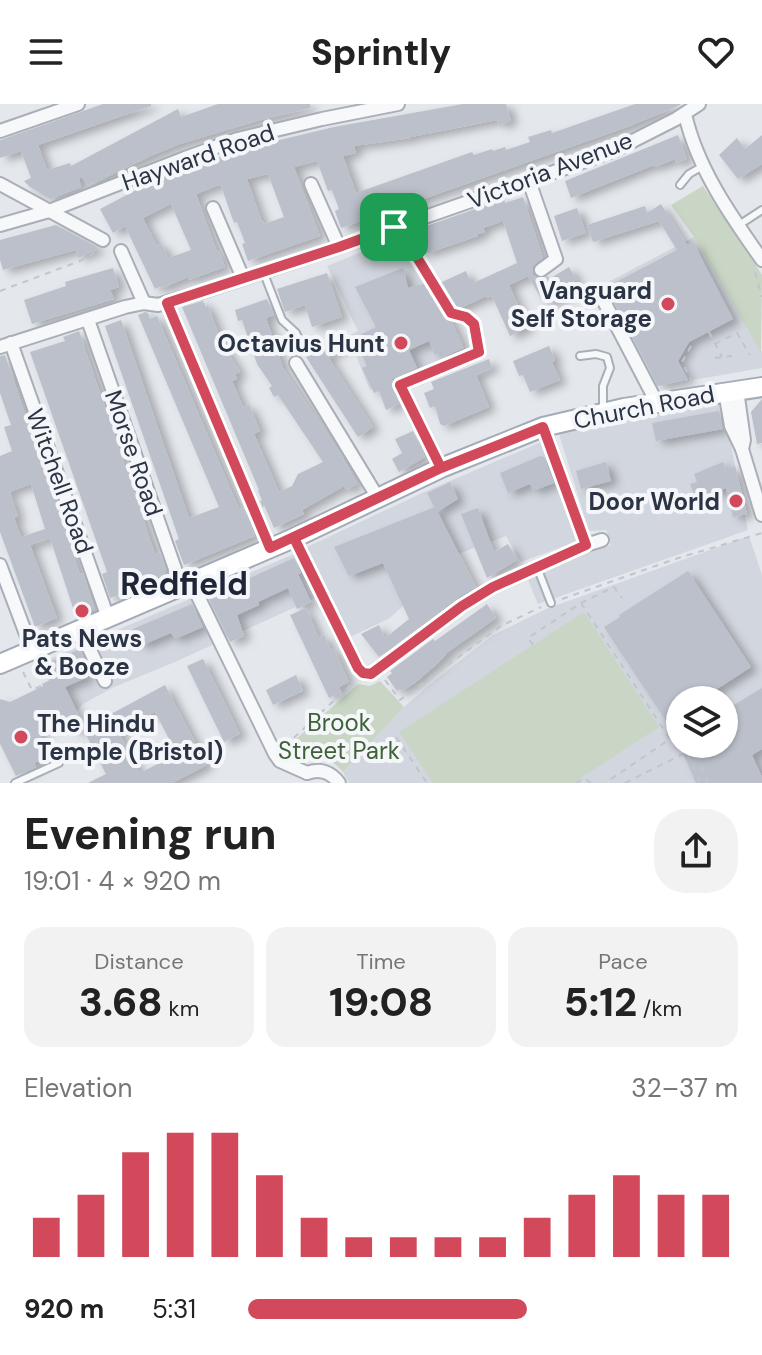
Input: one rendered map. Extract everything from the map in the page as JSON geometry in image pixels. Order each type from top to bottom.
[{"type":"main road","name":"Church Road","points":[[16,657],[294,538],[441,468],[543,427],[604,412],[762,387]]},
{"type":"street","name":"Hayward Road","points":[[0,225],[49,211],[238,139],[398,104]]},
{"type":"street","points":[[0,131],[69,105]]},
{"type":"street","points":[[692,107],[689,131],[703,166],[760,258]]},
{"type":"street","name":"Victoria Avenue","points":[[5,345],[125,307],[167,303],[339,247],[615,150],[692,107]]},
{"type":"street","points":[[529,181],[556,259],[541,270]]},
{"type":"street","points":[[0,184],[101,245]]},
{"type":"street","points":[[311,184],[339,247]]},
{"type":"street","points":[[213,208],[243,278]]},
{"type":"street","points":[[121,251],[144,303]]},
{"type":"street","points":[[599,292],[657,403]]},
{"type":"street","points":[[167,303],[270,548]]},
{"type":"street","name":"Morse Road","points":[[88,320],[186,584],[275,754]]},
{"type":"street","name":"Witchell Road","points":[[5,345],[108,618]]},
{"type":"street","points":[[441,468],[400,385],[479,352]]},
{"type":"street","points":[[296,363],[378,498]]},
{"type":"street","points":[[731,391],[731,426],[742,449],[762,515]]},
{"type":"street","points":[[543,427],[586,545]]},
{"type":"street","points":[[294,538],[358,668],[363,673],[371,674],[462,606],[493,587],[602,540]]},
{"type":"street","points":[[0,565],[16,657]]},
{"type":"street","points":[[80,630],[105,681]]},
{"type":"street","points":[[275,754],[304,778],[317,771],[327,772],[339,783]]},
{"type":"lane","points":[[680,185],[689,174],[703,166]]},
{"type":"lane","points":[[739,225],[762,210]]},
{"type":"lane","points":[[263,271],[282,320],[294,330],[301,343]]},
{"type":"lane","points":[[580,356],[596,354],[607,357],[610,368],[603,386],[604,412]]},
{"type":"lane","points":[[537,567],[551,603]]},
{"type":"lane","points":[[15,783],[59,763]]},
{"type":"path","points":[[394,227],[451,313],[466,317],[474,324],[479,352]]},
{"type":"path","points":[[0,291],[80,261],[101,245]]},
{"type":"path","points":[[760,258],[755,276],[762,297]]},
{"type":"path","points":[[709,332],[722,357]]},
{"type":"path","points":[[715,344],[737,333],[750,355]]},
{"type":"path","points":[[691,346],[682,362],[693,383],[700,382]]},
{"type":"path","points":[[715,358],[732,356]]},
{"type":"path","points":[[533,645],[528,638],[581,603],[614,587],[622,598]]},
{"type":"path","points":[[581,603],[670,739],[605,783]]},
{"type":"path","points":[[16,657],[32,690],[43,685]]},
{"type":"path","points":[[275,754],[363,673]]},
{"type":"path","points":[[396,737],[427,783]]},
{"type":"path","points":[[625,783],[675,758]]},
{"type":"path","points":[[690,758],[700,783]]},
{"type":"path","points":[[698,758],[708,783]]},
{"type":"path","points":[[576,783],[584,778],[591,783]]},
{"type":"shaded area","name":"Vanguard Self Storage","points":[[694,237],[762,352],[762,368],[647,388],[595,289]]},
{"type":"shaded area","points":[[396,238],[435,293],[467,352],[370,390],[348,336],[358,331],[327,266]]},
{"type":"shaded area","points":[[722,400],[748,530],[538,604],[526,575],[611,545],[606,530],[589,531],[559,434],[618,418]]},
{"type":"shaded area","points":[[541,442],[578,541],[521,562],[506,536],[458,554],[390,618],[350,637],[307,547]]},
{"type":"shaded area","points":[[749,536],[762,575],[762,783],[349,783],[343,772],[404,707],[493,635],[546,609]]},
{"type":"shaded area","points":[[296,553],[315,598],[114,687],[83,704],[77,711],[66,689],[55,694],[41,663]]},
{"type":"green space","points":[[703,186],[762,275],[761,352],[694,237],[671,205]]},
{"type":"green space","points":[[584,612],[659,727],[573,783],[433,783],[399,732]]},
{"type":"green space","name":"Brook Street Park","points":[[380,681],[404,707],[343,772],[323,758],[285,749],[358,684],[370,686]]},
{"type":"building","points":[[103,104],[151,106],[38,145],[47,170],[70,163],[71,166],[178,109],[181,117],[218,104],[310,104],[310,108],[180,144],[92,184],[87,185],[82,177],[79,178],[81,187],[50,199],[24,181],[31,178],[21,151],[0,158],[0,140]]},
{"type":"building","points":[[463,104],[506,104],[511,121],[499,125],[497,120],[354,146],[356,153],[343,156],[356,193],[472,152],[474,155],[492,149],[505,147],[506,150],[530,142],[528,137],[551,130],[552,133],[635,104],[680,104],[630,126],[341,228],[335,211],[339,209],[332,190],[328,191],[317,161],[294,167],[320,236],[248,261],[237,222],[234,223],[219,185],[196,194],[225,267],[163,288],[155,289],[125,226],[113,233],[100,209],[155,180],[195,165],[250,147],[334,127]],"holes":[[[268,174],[284,217],[264,224],[247,179]],[[171,204],[191,250],[168,258],[162,244],[157,246],[143,218]]]},
{"type":"building","points":[[678,135],[687,159],[654,165],[571,198],[565,181]]},
{"type":"building","points":[[762,135],[762,164],[738,179],[719,155],[737,138],[745,149]]},
{"type":"building","points":[[523,197],[543,258],[533,266],[533,275],[543,279],[548,276],[549,279],[569,267],[577,280],[573,282],[577,288],[549,304],[545,298],[542,300],[528,276],[509,285],[528,327],[510,336],[492,296],[448,314],[464,348],[443,357],[441,352],[435,355],[429,341],[409,350],[417,368],[393,379],[392,388],[399,404],[386,410],[379,391],[374,393],[362,368],[367,366],[354,338],[376,327],[355,287],[403,268],[408,288],[430,282],[433,286],[466,271],[471,284],[517,263],[503,221],[483,228],[485,232],[478,236],[425,254],[420,239],[416,240],[412,231],[504,199],[505,203]]},
{"type":"building","name":"Vanguard Self Storage","points":[[661,204],[687,245],[693,242],[733,319],[689,342],[678,361],[688,380],[658,386],[606,287],[677,250],[659,221],[593,242],[587,225],[645,206],[647,213]]},
{"type":"building","points":[[577,208],[586,233],[562,241],[554,216]]},
{"type":"building","points":[[56,225],[98,249],[78,258],[76,250],[3,270],[0,240]]},
{"type":"building","points":[[113,268],[119,287],[110,290],[114,299],[32,324],[24,300],[66,286],[65,282]]},
{"type":"building","points":[[327,273],[342,317],[312,327],[305,305],[285,312],[277,289]]},
{"type":"building","points":[[267,299],[274,315],[266,318],[283,368],[357,484],[347,490],[344,486],[302,510],[304,514],[274,528],[260,501],[259,490],[182,307],[203,301],[208,306],[223,345],[240,372],[235,374],[237,379],[232,381],[243,407],[249,405],[260,431],[254,434],[279,492],[292,486],[298,474],[323,462],[278,395],[274,397],[269,388],[272,386],[257,364],[242,320],[238,321],[235,310]]},
{"type":"building","points":[[145,312],[150,319],[157,316],[239,509],[243,508],[255,536],[184,565],[175,541],[179,539],[105,326],[121,320],[189,518],[219,507],[138,315]]},
{"type":"building","points":[[79,331],[155,554],[160,552],[166,570],[156,581],[110,598],[102,574],[107,572],[30,352],[65,341],[63,337]]},
{"type":"building","points":[[341,341],[344,346],[328,357],[373,427],[358,437],[306,357]]},
{"type":"building","points":[[549,346],[560,380],[530,392],[513,361]]},
{"type":"building","points":[[5,355],[80,574],[83,573],[95,609],[76,617],[50,538],[30,545],[57,618],[35,627],[0,532],[0,456],[12,451],[4,427],[11,425],[0,393],[0,356]],"holes":[[[31,484],[45,529],[21,537],[14,518],[18,516],[9,492]]]},
{"type":"building","points":[[489,359],[492,368],[476,375],[489,407],[444,426],[440,424],[435,406],[430,408],[424,393],[434,389],[431,382]]},
{"type":"building","points":[[762,399],[762,443],[757,444],[751,412]]},
{"type":"building","points":[[719,411],[723,429],[656,441],[652,423]]},
{"type":"building","points":[[413,431],[425,457],[399,472],[392,459],[402,453],[395,439]]},
{"type":"building","points":[[544,457],[554,483],[533,491],[530,484],[508,493],[500,473]]},
{"type":"building","points":[[606,462],[611,481],[581,489],[576,471]]},
{"type":"building","points":[[723,462],[726,470],[735,466],[747,514],[733,517],[726,488],[696,500],[690,484],[697,482],[694,474]]},
{"type":"building","points":[[450,482],[458,499],[437,512],[427,493]]},
{"type":"building","points":[[435,507],[476,587],[379,657],[361,634],[379,625],[385,638],[409,619],[383,563],[349,576],[334,547]]},
{"type":"building","points":[[478,508],[494,552],[508,544],[517,560],[487,578],[461,514]]},
{"type":"building","points":[[294,558],[311,602],[297,609],[288,588],[258,602],[259,605],[237,615],[244,636],[230,642],[208,597]]},
{"type":"building","points":[[688,571],[751,667],[722,686],[666,686],[666,721],[604,627]]},
{"type":"building","points":[[192,604],[203,627],[175,639],[171,633],[140,646],[133,629]]},
{"type":"building","points":[[487,604],[496,618],[445,654],[416,682],[397,691],[387,677],[392,673],[390,671]]},
{"type":"building","points":[[306,608],[319,638],[324,635],[331,650],[334,649],[349,682],[339,687],[341,692],[329,698],[290,615]]},
{"type":"building","points":[[80,649],[88,667],[85,669],[88,677],[65,687],[84,727],[74,732],[67,716],[38,730],[43,739],[37,742],[45,758],[34,763],[36,767],[16,776],[0,744],[0,699],[10,702],[43,686],[50,680],[43,665]]},
{"type":"building","points":[[203,659],[240,734],[224,742],[187,666]]},
{"type":"building","points":[[296,675],[303,691],[273,705],[266,690]]},
{"type":"building","points":[[165,685],[207,765],[172,783],[88,783],[106,774],[83,729]],"holes":[[[155,712],[177,754],[140,773],[118,731]]]},
{"type":"building","points":[[762,688],[762,749],[752,755],[762,783],[696,783],[685,758],[738,758],[738,703]]},
{"type":"place","name":"Vanguard Self Storage","points":[[668,304]]},
{"type":"place","name":"Octavius Hunt","points":[[401,343]]},
{"type":"place","name":"Door World","points":[[736,501]]},
{"type":"place","name":"Pats News & Booze","points":[[82,611]]},
{"type":"place","name":"The Hindu Temple (Bristol)","points":[[21,737]]},
{"type":"district","name":"Redfield","points":[[184,584]]},
{"type":"route","points":[[394,227],[167,303],[270,548],[441,468],[543,427],[586,545],[493,587],[462,606],[371,674],[363,673],[358,668],[294,538],[441,468],[400,385],[479,352],[474,324],[466,317],[451,313],[440,292],[394,227]]}]
